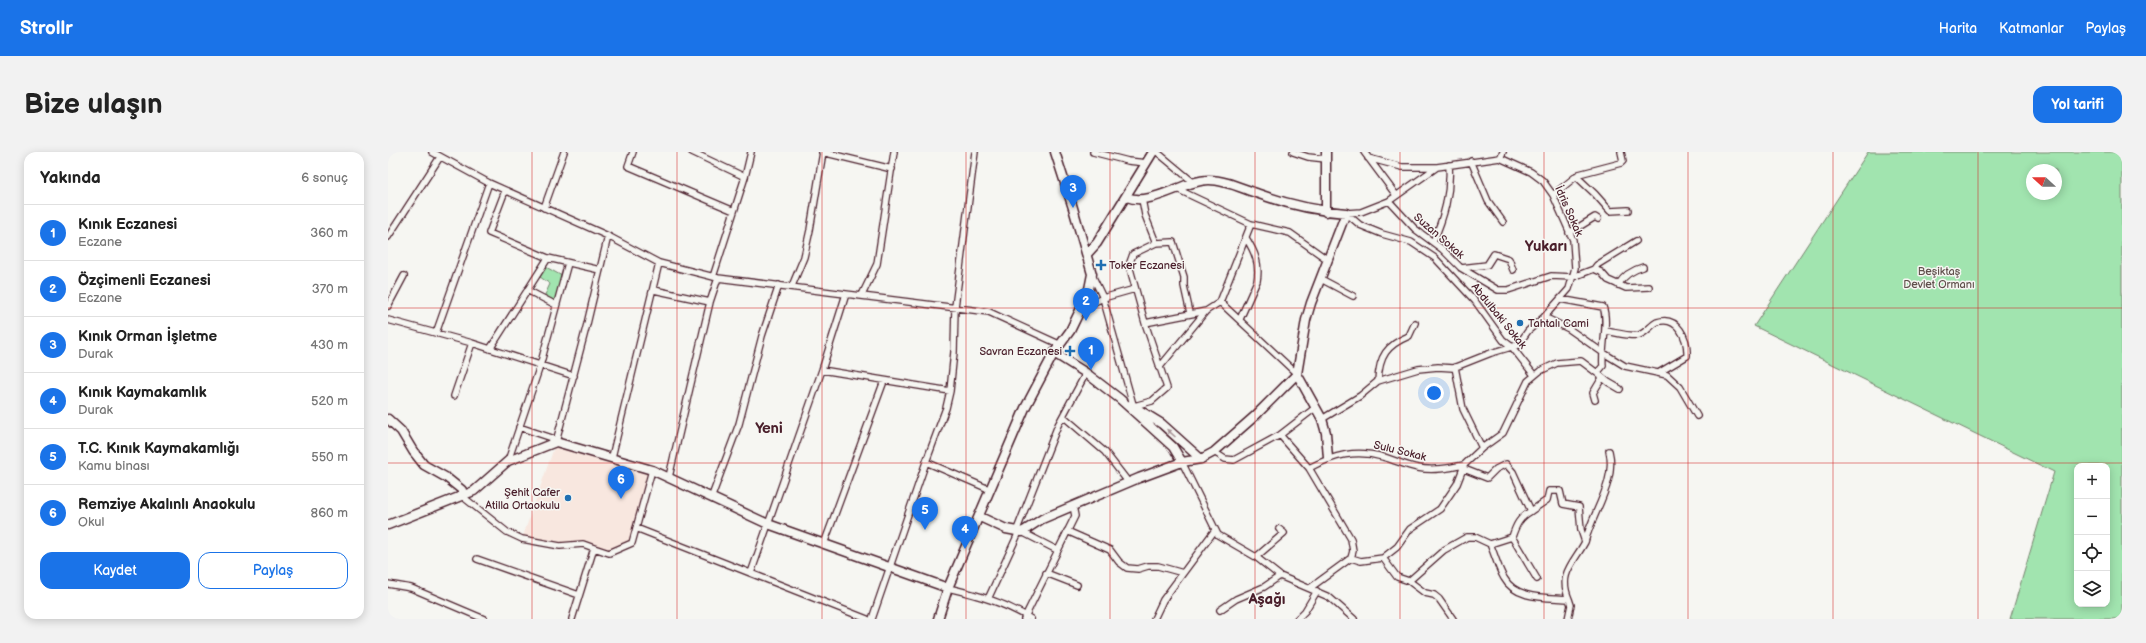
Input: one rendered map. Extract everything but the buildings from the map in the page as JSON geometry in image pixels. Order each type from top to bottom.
[{"type":"street","points":[[432,152],[505,191],[608,236],[659,263],[715,278],[792,286],[989,312],[1061,345]]},
{"type":"street","points":[[544,208],[564,152]]},
{"type":"street","points":[[633,152],[628,166],[734,210]]},
{"type":"street","points":[[692,152],[745,177]]},
{"type":"street","points":[[669,477],[715,278],[751,152]]},
{"type":"street","points":[[792,286],[804,256],[810,230],[823,152],[892,169]]},
{"type":"street","points":[[862,295],[877,264],[894,152]]},
{"type":"street","points":[[872,619],[946,408],[950,392],[954,352],[955,307],[975,152]]},
{"type":"street","points":[[1055,152],[1092,274],[1103,298],[1134,410],[1162,424],[1201,459]]},
{"type":"street","points":[[1093,152],[1147,164]]},
{"type":"street","points":[[1087,254],[1097,243],[1127,197],[1153,152]]},
{"type":"street","points":[[1157,152],[1194,182]]},
{"type":"street","points":[[1293,152],[1308,157],[1326,156],[1326,212]]},
{"type":"street","points":[[1364,152],[1396,196]]},
{"type":"street","points":[[1368,158],[1402,167],[1437,167],[1500,158],[1503,152]]},
{"type":"street","points":[[1553,195],[1579,174],[1622,163],[1621,152]]},
{"type":"street","points":[[388,237],[440,157]]},
{"type":"street","name":"İdris Sokak","points":[[1500,158],[1531,172],[1543,181],[1553,195],[1573,240],[1575,261],[1573,277]]},
{"type":"street","points":[[1471,161],[1488,201],[1503,222]]},
{"type":"street","points":[[1433,242],[1442,220],[1448,197],[1449,165]]},
{"type":"street","points":[[1127,197],[1134,200],[1142,199],[1177,189],[1194,182],[1216,180],[1301,207],[1326,212],[1361,212],[1388,201],[1437,167]]},
{"type":"street","points":[[1576,176],[1610,211],[1628,210]]},
{"type":"street","points":[[436,333],[489,183]]},
{"type":"street","points":[[1177,189],[1251,224],[1290,233],[1328,260]]},
{"type":"street","points":[[505,191],[489,233],[548,258],[600,270]]},
{"type":"street","points":[[1142,199],[1145,215],[1156,243]]},
{"type":"street","name":"Suzan Sokak","points":[[1388,201],[1415,229],[1442,249],[1461,268],[1498,290],[1508,290],[1551,276],[1573,277]]},
{"type":"street","points":[[1019,532],[1042,519],[1129,482],[1182,462],[1201,459],[1214,452],[1255,416],[1297,374],[1306,320],[1320,279],[1346,213]]},
{"type":"street","name":"Abdulbaki Sokak","points":[[1346,213],[1360,225],[1382,234],[1411,242],[1435,258],[1475,301],[1503,340],[1512,347],[1534,375]]},
{"type":"street","points":[[1569,233],[1595,217],[1598,219]]},
{"type":"street","points":[[1159,368],[1206,311],[1220,302],[1251,224]]},
{"type":"street","points":[[556,442],[574,376],[608,236]]},
{"type":"street","points":[[1240,319],[1259,274],[1257,257],[1246,238]]},
{"type":"street","points":[[1322,419],[1355,400],[1378,381],[1418,370],[1438,367],[1455,367],[1491,353],[1518,345],[1528,331],[1544,318],[1569,289],[1573,277],[1594,269],[1597,265],[1636,241]]},
{"type":"street","points":[[1134,410],[1152,401],[1167,388],[1159,368],[1135,289],[1129,265],[1133,254],[1156,243],[1173,242],[1184,277],[1184,286],[1190,313]]},
{"type":"street","points":[[1435,258],[1442,249]]},
{"type":"street","name":"Suzan Sokak","points":[[1461,268],[1487,265],[1494,254],[1509,259],[1513,270]]},
{"type":"street","points":[[490,349],[548,258]]},
{"type":"street","points":[[508,461],[540,366],[568,263]]},
{"type":"street","points":[[612,458],[654,290],[659,263]]},
{"type":"street","points":[[1618,285],[1623,278],[1633,270],[1643,267]]},
{"type":"street","points":[[1594,269],[1601,272],[1608,280],[1630,289],[1649,287]]},
{"type":"street","points":[[938,619],[948,588],[980,517],[1025,408],[1054,353],[1061,345],[1088,294],[1092,274]]},
{"type":"street","points":[[388,306],[404,276]]},
{"type":"street","points":[[1320,279],[1353,296]]},
{"type":"street","points":[[712,496],[739,424],[762,336],[780,285]]},
{"type":"street","points":[[1080,309],[1103,298],[1135,289]]},
{"type":"street","points":[[527,290],[556,305]]},
{"type":"street","points":[[654,290],[710,302]]},
{"type":"street","points":[[751,573],[822,370],[846,294]]},
{"type":"street","points":[[1560,299],[1603,307],[1605,331],[1604,347],[1602,352],[1603,366],[1597,373]]},
{"type":"street","points":[[1220,302],[1240,319],[1297,374],[1322,419],[1326,433],[1328,458]]},
{"type":"street","points":[[1145,323],[1206,311]]},
{"type":"street","points":[[1544,318],[1569,329],[1624,366],[1660,372],[1667,375],[1680,387],[1697,416]]},
{"type":"street","points":[[388,320],[472,343],[574,376]]},
{"type":"street","points":[[1605,331],[1639,335],[1656,323],[1664,321],[1673,323],[1682,333],[1687,356],[1660,372]]},
{"type":"street","points":[[1378,381],[1383,357],[1400,338],[1409,336],[1415,323]]},
{"type":"street","points":[[454,396],[472,343]]},
{"type":"street","points":[[1054,353],[1086,373],[1134,410],[1172,447],[1182,462],[1218,535],[1256,557],[1280,576],[1329,597],[1354,619]]},
{"type":"street","points":[[1351,558],[1361,561],[1383,558],[1397,547],[1410,529],[1440,508],[1457,484],[1464,467],[1482,448],[1503,433],[1520,396],[1534,375],[1546,367],[1557,363],[1577,361],[1584,362],[1602,378],[1620,389]]},
{"type":"street","points":[[1455,367],[1463,409],[1482,448]]},
{"type":"street","points":[[822,370],[950,392]]},
{"type":"street","points":[[988,599],[1019,532],[1037,475],[1063,416],[1086,373]]},
{"type":"street","points":[[1595,400],[1593,393],[1602,378]]},
{"type":"street","points":[[824,544],[884,381]]},
{"type":"street","points":[[1214,452],[1224,459],[1234,460],[1280,435],[1315,408]]},
{"type":"street","points":[[1063,416],[1105,452],[1129,482]]},
{"type":"street","points":[[388,419],[401,431],[413,451],[424,465],[447,478],[462,490],[462,496]]},
{"type":"street","points":[[519,427],[552,438],[556,442],[652,470],[712,496],[768,524],[889,568],[948,588],[988,599],[1015,609],[1025,617],[1031,619]]},
{"type":"street","points":[[1280,435],[1309,468],[1350,539],[1353,551],[1351,558],[1310,588]]},
{"type":"street","points":[[388,525],[474,491],[508,461],[556,442]]},
{"type":"street","points":[[1568,619],[1571,605],[1565,591],[1565,574],[1585,542],[1604,490],[1612,461],[1609,451]]},
{"type":"street","name":"Sulu Sokak","points":[[1309,468],[1328,458],[1351,452],[1366,453],[1384,457],[1419,469],[1464,467]]},
{"type":"street","points":[[926,462],[991,490]]},
{"type":"street","points":[[1464,467],[1487,478],[1496,469],[1506,464],[1512,472],[1531,511]]},
{"type":"street","points":[[462,496],[507,532],[522,539],[560,546],[584,544],[609,553],[632,543],[652,470]]},
{"type":"street","points":[[1537,579],[1512,537],[1515,526],[1521,517],[1547,500],[1550,491],[1560,491],[1563,504],[1579,507],[1580,523],[1585,542]]},
{"type":"street","points":[[1025,617],[1075,516],[1073,506]]},
{"type":"street","points":[[980,517],[1019,532],[1057,550]]},
{"type":"street","points":[[636,528],[867,619]]},
{"type":"street","points":[[1256,557],[1284,533],[1279,529]]},
{"type":"street","points":[[1154,619],[1163,600],[1215,530]]},
{"type":"street","points":[[1067,531],[1110,550],[1119,562],[1127,568],[1138,569],[1148,566],[1158,566],[1183,573]]},
{"type":"street","points":[[1409,581],[1444,550],[1467,537],[1475,537],[1490,544],[1512,537]]},
{"type":"street","points":[[1490,544],[1504,579],[1516,591],[1526,596],[1568,599]]},
{"type":"street","points":[[572,619],[594,548]]},
{"type":"street","points":[[1383,558],[1397,577],[1409,581],[1425,593],[1434,595],[1440,599],[1453,619]]},
{"type":"street","points":[[476,559],[579,595]]},
{"type":"street","points":[[1046,573],[1077,585]]},
{"type":"street","points":[[1220,610],[1236,599],[1264,587],[1280,576]]},
{"type":"street","points":[[388,584],[411,588],[484,619]]},
{"type":"street","points":[[1297,619],[1305,611],[1317,591]]},
{"type":"shaded area","points":[[556,442],[652,470],[632,543],[609,553],[583,544],[560,546],[522,539]]},
{"type":"green space","name":"Beşiktaş Devlet Ormanı","points":[[1868,152],[2122,152],[2122,619],[2010,619],[2054,472],[1754,326]]},
{"type":"green space","points":[[546,267],[562,276],[554,302],[544,297],[550,284],[540,277]]},
{"type":"place","name":"Kınık Orman İşletme","points":[[1073,208]]},
{"type":"place","name":"Toker Eczanesi","points":[[1101,265]]},
{"type":"place","name":"Özçimenli Eczanesi","points":[[1086,321]]},
{"type":"place","name":"Tahtalı Cami","points":[[1520,323]]},
{"type":"place","name":"Savran Eczanesi","points":[[1070,351]]},
{"type":"place","name":"Kınık Eczanesi","points":[[1091,370]]},
{"type":"place","name":"Şehit Cafer Atilla Ortaokulu","points":[[568,498]]},
{"type":"place","name":"Remziye Akalınlı Anaokulu","points":[[621,499]]},
{"type":"place","name":"T.C. Kınık Kaymakamlığı","points":[[925,530]]},
{"type":"place","name":"Kınık Kaymakamlık","points":[[965,549]]},
{"type":"district","name":"Yukarı","points":[[1546,246]]},
{"type":"district","name":"Yeni","points":[[769,428]]},
{"type":"district","name":"Aşağı","points":[[1267,599]]}]
